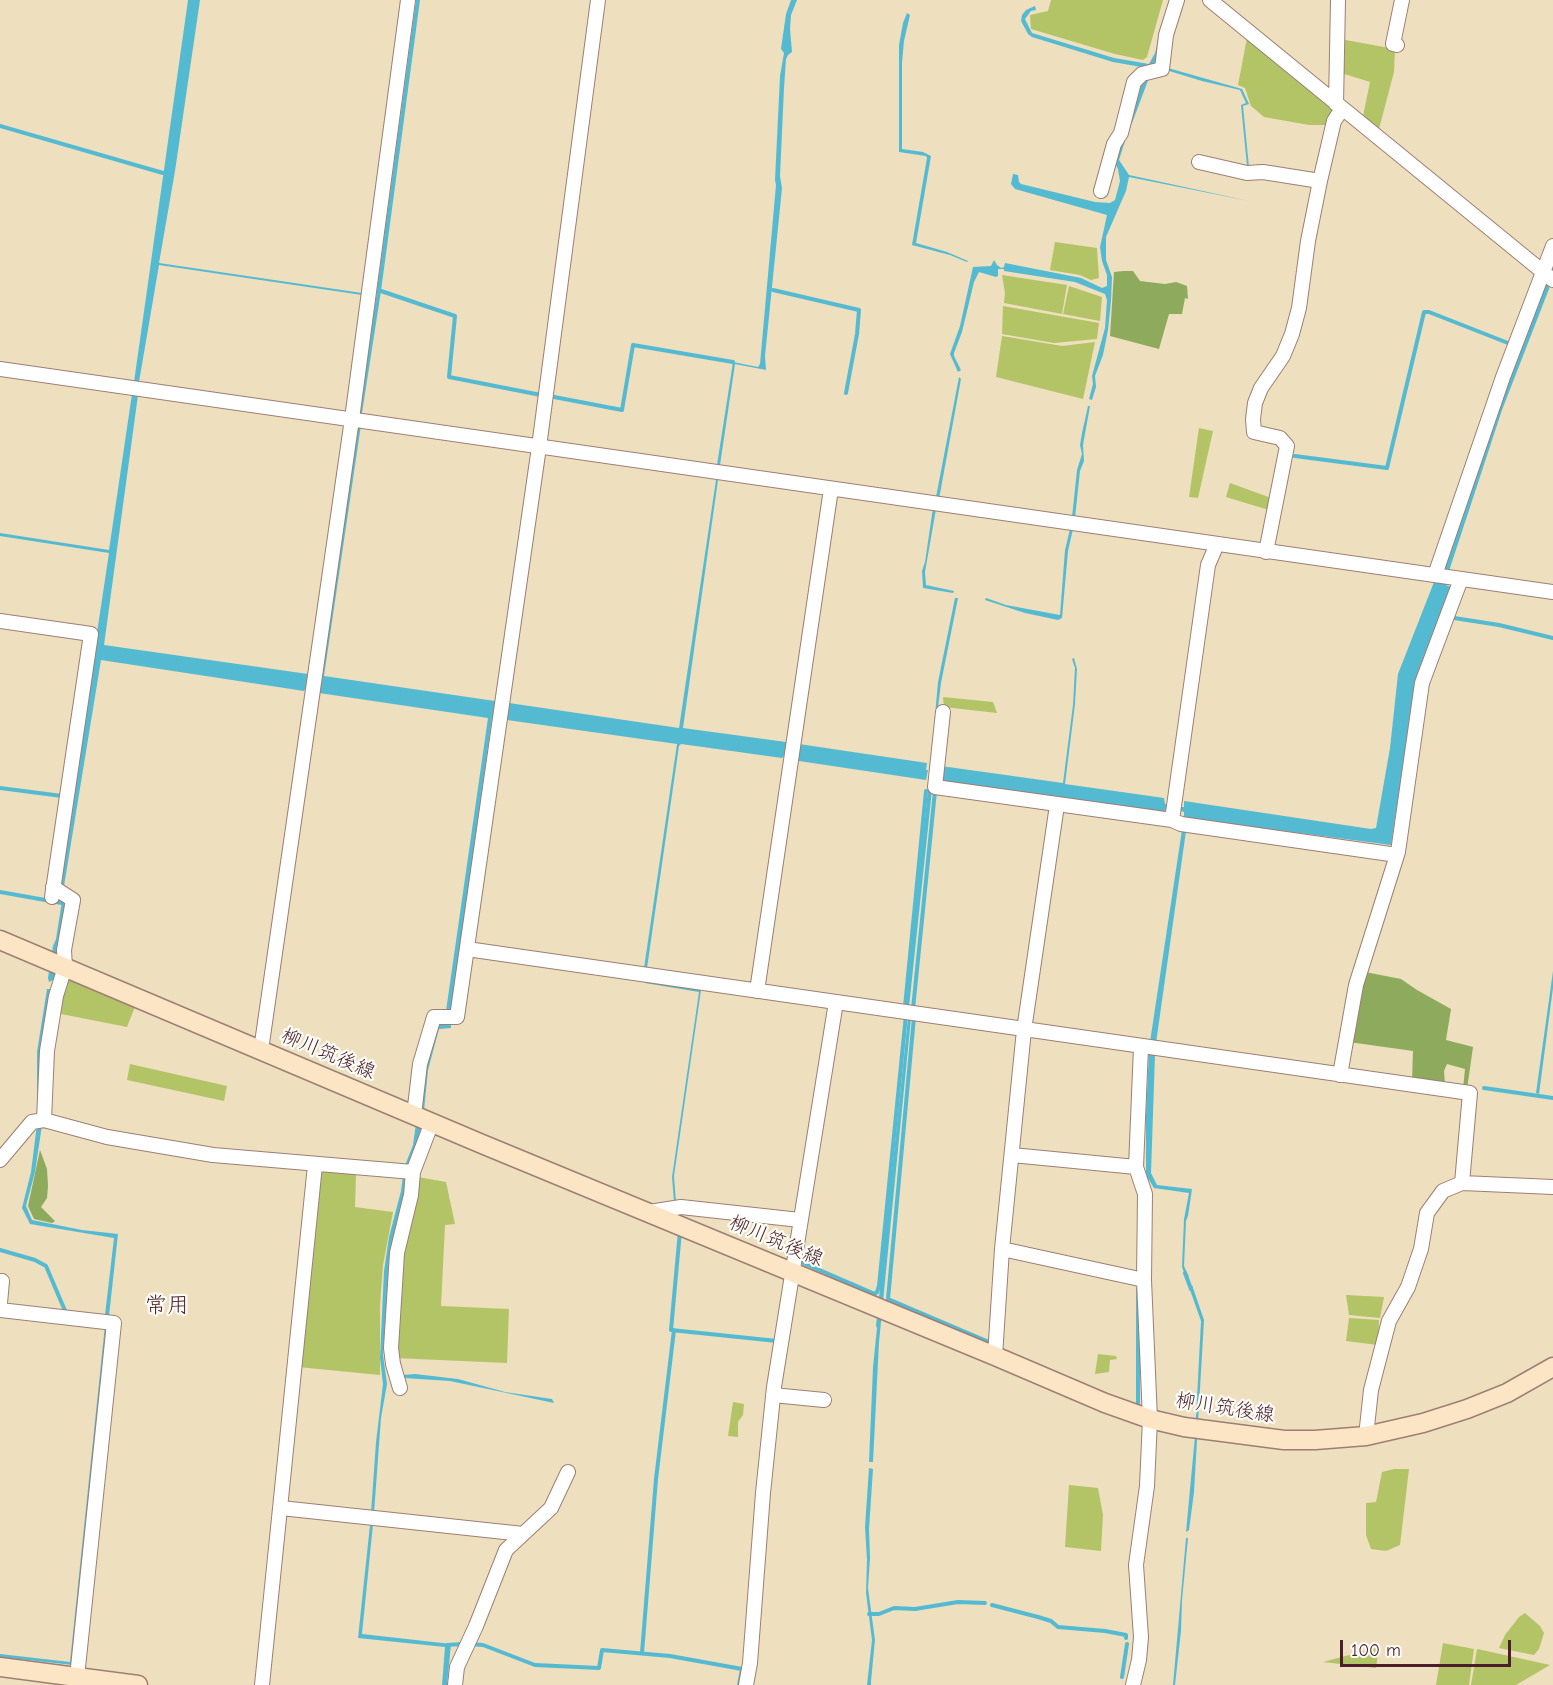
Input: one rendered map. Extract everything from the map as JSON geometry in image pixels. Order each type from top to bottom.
[{"type":"main road","name":"柳川筑後線","points":[[0,939],[414,1115],[1105,1403],[1149,1419],[1184,1427],[1284,1440],[1366,1436],[1423,1423],[1467,1409],[1507,1393],[1553,1367]]},
{"type":"main road","points":[[0,1667],[73,1679],[138,1685]]},
{"type":"street","points":[[261,1050],[352,419],[408,0]]},
{"type":"street","points":[[414,1115],[420,1064],[434,1017],[457,1017],[539,447],[598,0]]},
{"type":"street","points":[[1101,191],[1114,144],[1121,133],[1134,82],[1142,74],[1161,69],[1166,35],[1177,0]]},
{"type":"street","points":[[1210,0],[1548,276]]},
{"type":"street","points":[[1266,552],[1287,446],[1280,438],[1254,432],[1253,419],[1261,388],[1283,357],[1299,308],[1308,241],[1320,181],[1339,107],[1338,0]]},
{"type":"street","points":[[1396,45],[1393,44],[1402,0]]},
{"type":"street","points":[[1209,160],[1247,173],[1263,172],[1320,181]]},
{"type":"street","points":[[1435,575],[1503,377],[1548,276],[1553,246]]},
{"type":"street","points":[[0,369],[1553,592]]},
{"type":"street","points":[[757,991],[831,489]]},
{"type":"street","points":[[1172,820],[1208,565],[1217,544]]},
{"type":"street","points":[[1340,1075],[1356,985],[1398,855],[1422,683],[1461,579]]},
{"type":"street","points":[[0,621],[91,634],[53,892],[73,900],[64,950],[65,967],[56,996],[47,1051],[44,1120]]},
{"type":"street","points":[[943,712],[935,787],[1398,855]]},
{"type":"street","points":[[995,1356],[1002,1249],[1024,1030],[1057,805]]},
{"type":"street","points":[[467,949],[1470,1093],[1462,1183]]},
{"type":"street","points":[[746,1685],[750,1663],[773,1395],[836,1002]]},
{"type":"street","points":[[1133,1685],[1139,1660],[1141,1637],[1136,1565],[1147,1486],[1149,1419],[1144,1280],[1146,1194],[1136,1167],[1141,1047]]},
{"type":"street","points":[[0,1160],[32,1122],[44,1120],[107,1137],[213,1155],[413,1173]]},
{"type":"street","points":[[400,1388],[391,1348],[398,1253],[411,1195],[413,1173],[432,1122]]},
{"type":"street","points":[[1012,1155],[1136,1167]]},
{"type":"street","points":[[262,1685],[315,1165]]},
{"type":"street","points":[[1366,1436],[1371,1390],[1389,1321],[1408,1287],[1421,1249],[1427,1213],[1443,1191],[1462,1183],[1553,1188]]},
{"type":"street","points":[[649,1212],[681,1207],[800,1220]]},
{"type":"street","points":[[1002,1249],[1144,1280]]},
{"type":"street","points":[[0,1303],[2,1281]]},
{"type":"street","points":[[0,1310],[114,1323],[73,1679]]},
{"type":"street","points":[[773,1395],[824,1400]]},
{"type":"street","points":[[455,1685],[456,1667],[476,1626],[506,1550],[551,1508],[568,1472]]},
{"type":"street","points":[[281,1508],[523,1534]]},
{"type":"green space","points":[[1051,0],[1163,0],[1147,57],[1143,60],[1031,29],[1030,15],[1048,11]]},
{"type":"green space","points":[[1247,38],[1335,111],[1329,125],[1309,125],[1264,117],[1251,106],[1245,88],[1238,85]]},
{"type":"green space","points":[[1340,39],[1395,49],[1394,72],[1379,129],[1363,116],[1370,82],[1341,73]]},
{"type":"green space","points":[[1055,242],[1097,248],[1099,278],[1091,280],[1080,275],[1050,270]]},
{"type":"green space","points":[[1133,271],[1140,281],[1165,284],[1176,282],[1187,286],[1188,299],[1185,298],[1182,314],[1169,314],[1159,349],[1110,336],[1114,272]]},
{"type":"green space","points":[[1002,275],[1067,285],[1062,314],[1004,303]]},
{"type":"green space","points":[[1069,286],[1102,297],[1100,321],[1063,314]]},
{"type":"green space","points":[[1003,306],[1099,323],[1097,339],[1054,343],[1002,334]]},
{"type":"green space","points":[[1002,336],[1062,346],[1095,342],[1083,399],[996,377]]},
{"type":"green space","points":[[1199,428],[1213,431],[1198,498],[1189,497]]},
{"type":"green space","points":[[1230,483],[1274,499],[1272,511],[1226,497]]},
{"type":"green space","points":[[943,697],[993,702],[997,713],[944,707]]},
{"type":"green space","points":[[1365,972],[1401,979],[1451,1009],[1446,1040],[1473,1047],[1467,1089],[1463,1089],[1465,1069],[1447,1064],[1444,1071],[1445,1085],[1412,1081],[1413,1051],[1349,1042]]},
{"type":"green space","points":[[68,979],[136,1004],[127,1027],[56,1013],[65,981]]},
{"type":"green space","points":[[130,1064],[227,1086],[224,1101],[127,1080]]},
{"type":"green space","points":[[40,1150],[47,1169],[48,1186],[47,1198],[41,1207],[55,1221],[52,1223],[34,1219],[28,1206]]},
{"type":"green space","points":[[321,1171],[356,1174],[355,1207],[393,1212],[383,1265],[380,1305],[380,1375],[298,1367],[317,1178]]},
{"type":"green space","points":[[418,1177],[446,1182],[455,1224],[445,1225],[441,1306],[509,1309],[507,1363],[394,1358],[397,1280]]},
{"type":"green space","points":[[1346,1295],[1384,1297],[1380,1318],[1349,1315]]},
{"type":"green space","points":[[1349,1318],[1379,1320],[1378,1345],[1346,1341]]},
{"type":"green space","points":[[1098,1354],[1116,1356],[1117,1359],[1110,1360],[1109,1372],[1095,1374]]},
{"type":"green space","points":[[733,1402],[744,1404],[743,1415],[738,1422],[738,1437],[728,1436]]},
{"type":"green space","points":[[1409,1469],[1400,1545],[1386,1551],[1371,1549],[1366,1535],[1366,1503],[1376,1502],[1382,1472]]},
{"type":"green space","points":[[1069,1485],[1098,1488],[1103,1515],[1101,1551],[1065,1547]]},
{"type":"green space","points":[[1525,1613],[1540,1626],[1544,1633],[1539,1649],[1534,1655],[1499,1648],[1505,1635]]},
{"type":"green space","points":[[1443,1643],[1474,1649],[1469,1685],[1436,1685]]},
{"type":"green space","points":[[1379,1647],[1376,1668],[1323,1662]]},
{"type":"green space","points":[[1477,1649],[1550,1665],[1516,1685],[1471,1685]]},
{"type":"water","points":[[188,0],[200,0],[159,263],[362,293],[362,295],[159,265],[139,382],[134,382]]},
{"type":"water","points":[[416,0],[420,0],[381,291],[362,413],[360,413],[377,293],[375,291],[377,290]]},
{"type":"water","points":[[791,0],[797,0],[791,15],[792,52],[786,59],[780,176],[782,188],[765,356],[766,370],[735,364],[720,465],[717,465],[733,362],[758,367],[760,364],[776,185],[780,76],[784,53],[781,49],[786,14]]},
{"type":"water","points":[[1169,0],[1172,0],[1158,54],[1129,131],[1125,130],[1138,85],[1147,68],[1113,62],[1032,37],[1021,21],[1026,10],[1035,6],[1036,10],[1031,11],[1025,19],[1032,33],[1114,58],[1149,64],[1155,53]]},
{"type":"water","points":[[907,13],[910,15],[902,63],[902,149],[923,152],[931,156],[916,243],[947,252],[967,262],[912,245],[927,158],[899,152],[899,45]]},
{"type":"water","points":[[1168,68],[1242,89],[1249,104],[1243,106],[1249,167],[1247,166],[1241,105],[1246,103],[1240,90],[1166,70]]},
{"type":"water","points":[[1121,139],[1125,141],[1119,160],[1129,175],[1249,201],[1129,177],[1126,191],[1106,237],[1106,260],[1112,277],[1111,301],[1108,330],[1103,355],[1095,376],[1096,387],[1092,400],[1089,399],[1093,384],[1092,376],[1105,328],[1107,300],[1105,294],[1075,282],[1004,271],[1004,269],[998,269],[996,277],[979,272],[974,282],[962,332],[954,353],[961,370],[958,372],[950,354],[960,326],[973,267],[991,266],[994,260],[1001,268],[1005,263],[1081,278],[1102,288],[1107,286],[1107,275],[1100,247],[1107,215],[1015,189],[1011,184],[1013,174],[1018,175],[1021,184],[1095,202],[1110,203],[1115,200],[1120,181],[1114,161]]},
{"type":"water","points":[[1553,259],[1553,277],[1549,289],[1502,410],[1449,571],[1444,569],[1496,414]]},
{"type":"water","points":[[959,377],[961,379],[939,499],[936,497]]},
{"type":"water","points":[[132,394],[138,395],[104,645],[308,674],[307,685],[304,691],[101,660],[64,886],[59,885],[109,553],[0,536],[0,533],[109,550]]},
{"type":"water","points":[[1088,406],[1090,406],[1083,445],[1084,461],[1080,471],[1075,518],[1072,517],[1077,470],[1082,454],[1080,445]]},
{"type":"water","points":[[358,424],[361,425],[324,676],[495,701],[494,706],[497,707],[492,718],[451,1011],[446,1011],[488,718],[319,693]]},
{"type":"water","points":[[716,480],[718,480],[683,728],[786,742],[786,754],[782,758],[681,744],[679,746],[647,968],[644,968],[677,744],[507,720],[508,715],[505,714],[509,703],[679,728]]},
{"type":"water","points":[[933,508],[936,509],[925,572],[926,585],[954,591],[953,593],[923,588],[922,571]]},
{"type":"water","points":[[1070,529],[1073,529],[1068,551],[1062,618],[1058,620],[1025,613],[985,600],[986,598],[1006,605],[1060,615],[1065,550]]},
{"type":"water","points":[[1442,581],[1447,582],[1446,585],[1451,587],[1416,678],[1391,845],[1184,818],[1184,812],[1180,811],[1180,807],[1184,807],[1184,801],[1376,828],[1390,748],[1398,674],[1434,582],[1441,583]]},
{"type":"water","points":[[955,598],[958,598],[941,683],[929,782],[938,682]]},
{"type":"water","points":[[1074,658],[1077,669],[1075,704],[1065,784],[1164,798],[1165,804],[1168,805],[1164,812],[940,781],[941,766],[1063,783],[1073,705],[1075,668],[1072,659]]},
{"type":"water","points":[[799,744],[927,763],[926,780],[799,761]]},
{"type":"water","points":[[928,789],[932,790],[909,1007],[911,1018],[879,1342],[873,1462],[869,1462],[876,1326],[908,1018],[906,1006]]},
{"type":"water","points":[[1182,830],[1186,831],[1156,1043],[1150,1042]]},
{"type":"water","points":[[65,899],[55,979],[49,982],[53,946],[62,901]]},
{"type":"water","points":[[1553,971],[1553,988],[1539,1094],[1536,1093]]},
{"type":"water","points":[[644,981],[701,990],[674,1176],[676,1202],[674,1202],[672,1177],[699,992]]},
{"type":"water","points":[[47,989],[52,989],[40,1057],[42,1125],[35,1172],[26,1206],[32,1220],[82,1230],[118,1234],[109,1316],[105,1315],[114,1238],[30,1224],[22,1208],[31,1172],[37,1124],[37,1052]]},
{"type":"water","points":[[437,1023],[451,1024],[451,1028],[439,1029],[428,1070],[423,1121],[389,1260],[383,1355],[387,1384],[381,1418],[374,1513],[371,1513],[383,1384],[380,1358],[384,1271],[404,1168],[413,1145],[424,1067]]},
{"type":"water","points":[[1149,1053],[1155,1054],[1151,1173],[1157,1185],[1192,1189],[1186,1221],[1184,1266],[1189,1277],[1186,1278],[1182,1267],[1184,1219],[1189,1193],[1154,1188],[1146,1175]]},
{"type":"water","points":[[1192,1285],[1204,1320],[1194,1492],[1189,1530],[1186,1532],[1195,1436],[1201,1321],[1189,1287]]},
{"type":"water","points":[[105,1325],[108,1326],[73,1665],[0,1657],[0,1654],[70,1662]]},
{"type":"water","points":[[415,1374],[458,1379],[505,1392],[552,1399],[554,1403],[450,1381],[404,1378],[403,1375]]},
{"type":"water","points":[[869,1468],[873,1469],[868,1588],[875,1640],[871,1685],[867,1685],[872,1640],[866,1593],[865,1527]]},
{"type":"water","points":[[373,1524],[362,1634],[451,1644],[447,1685],[442,1685],[445,1647],[358,1638],[370,1525]]},
{"type":"water","points":[[1186,1538],[1188,1538],[1181,1631],[1175,1685],[1173,1685]]},
{"type":"waterway","points":[[0,126],[163,173]]},
{"type":"waterway","points":[[773,290],[859,310],[846,393]]},
{"type":"waterway","points":[[381,291],[455,316],[449,377],[541,395]]},
{"type":"waterway","points":[[1295,456],[1387,468],[1424,312],[1508,343]]},
{"type":"waterway","points":[[549,396],[622,410],[633,345],[733,362]]},
{"type":"waterway","points":[[1454,618],[1499,625],[1553,638]]},
{"type":"waterway","points":[[0,788],[62,796]]},
{"type":"waterway","points":[[905,1007],[926,791]]},
{"type":"waterway","points":[[913,1009],[935,791]]},
{"type":"waterway","points":[[0,892],[62,903]]},
{"type":"waterway","points":[[801,1262],[875,1294],[877,1292],[906,1015]]},
{"type":"waterway","points":[[914,1017],[888,1299],[989,1342],[991,1339]]},
{"type":"waterway","points":[[1484,1088],[1553,1098]]},
{"type":"waterway","points":[[680,1231],[671,1330],[777,1341]]},
{"type":"waterway","points":[[0,1250],[35,1260],[46,1266],[66,1313]]},
{"type":"waterway","points":[[1185,1273],[1191,1289]]},
{"type":"waterway","points":[[1138,1289],[1138,1403]]},
{"type":"waterway","points":[[642,1653],[656,1479],[674,1330]]},
{"type":"waterway","points":[[869,1614],[879,1614],[894,1608],[915,1609],[958,1602],[985,1603]]},
{"type":"waterway","points":[[992,1605],[1051,1621],[1058,1627],[1105,1631],[1126,1635],[1126,1638]]},
{"type":"waterway","points":[[447,1645],[463,1644]]},
{"type":"waterway","points":[[470,1644],[483,1645],[535,1665],[599,1668],[602,1650],[670,1656],[742,1669],[739,1685]]},
{"type":"waterway","points":[[1122,1677],[1127,1644]]},
{"type":"district","name":"常用","points":[[167,1306]]}]
